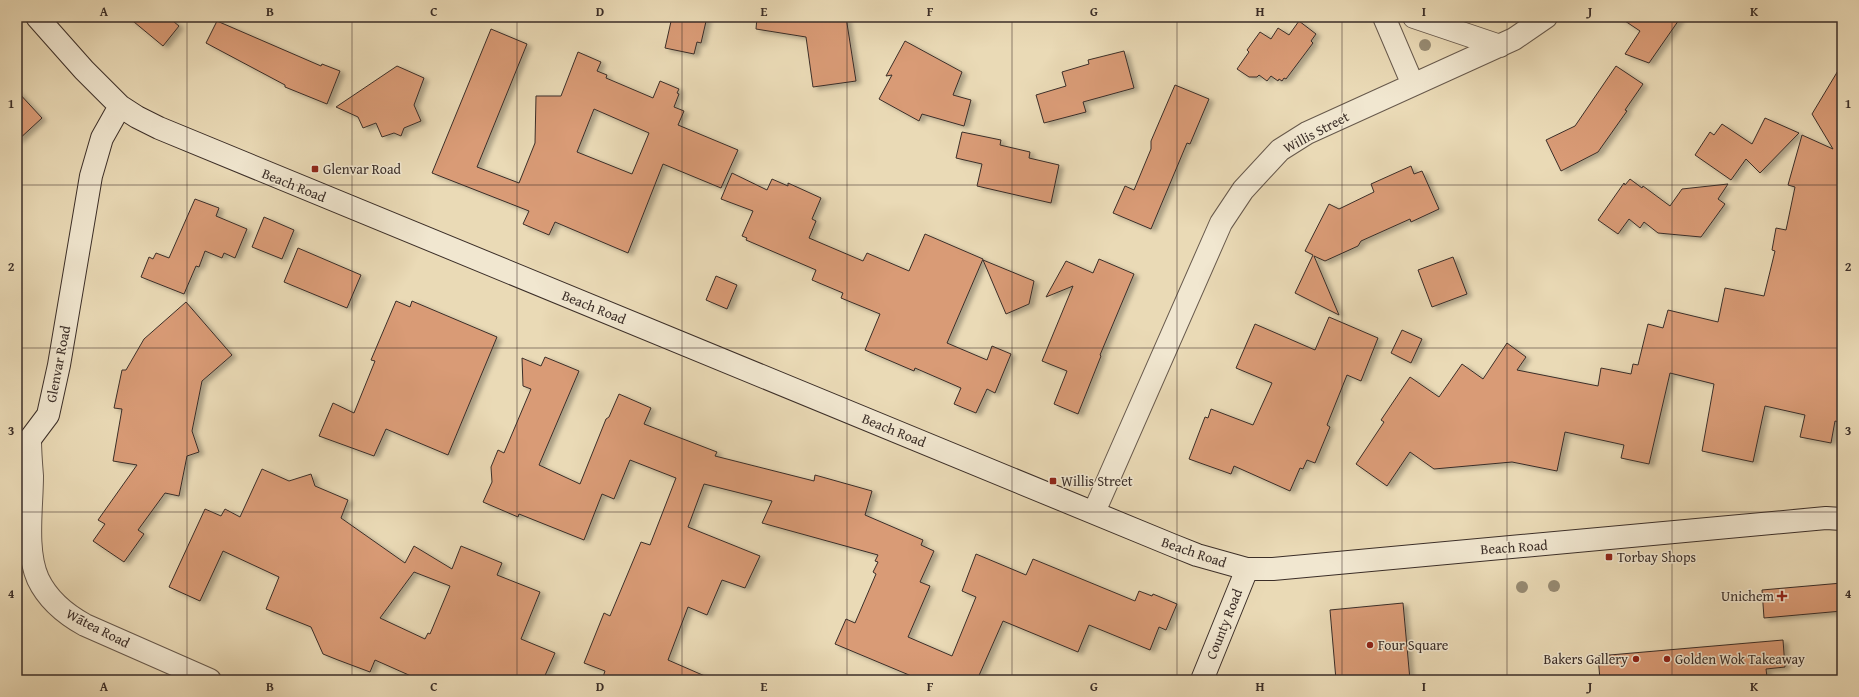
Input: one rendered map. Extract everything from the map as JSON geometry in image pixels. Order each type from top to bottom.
[{"type":"main road","name":"Beach Road","points":[[37,17],[90,76],[120,106],[137,118],[182,138],[1197,555],[1247,568],[1300,568],[1453,552],[1568,543],[1837,515]]},
{"type":"main road","points":[[1384,17],[1414,86]]},
{"type":"main road","points":[[1414,17],[1469,34],[1500,46]]},
{"type":"main road","name":"Willis Street","points":[[1094,512],[1221,222],[1243,190],[1280,150],[1308,133],[1500,46],[1514,39],[1546,17]]},
{"type":"main road","name":"Glenvar Road","points":[[24,444],[48,415],[52,400],[91,176],[102,138],[120,106]]},
{"type":"main road","name":"Wātea Road","points":[[24,444],[32,552],[38,578],[57,606],[71,617],[85,625],[210,680]]},
{"type":"main road","name":"County Road","points":[[1202,680],[1247,568]]},
{"type":"building","points":[[128,17],[168,17],[179,26],[163,46]]},
{"type":"building","points":[[672,17],[707,17],[701,43],[697,42],[694,54],[665,48]]},
{"type":"building","points":[[757,17],[846,17],[856,81],[813,87],[806,37],[756,29]]},
{"type":"building","points":[[1619,17],[1681,17],[1649,63],[1625,54],[1640,31]]},
{"type":"building","points":[[217,21],[321,66],[322,64],[340,71],[327,104],[285,87],[285,85],[206,43]]},
{"type":"building","points":[[1299,21],[1316,34],[1311,41],[1313,43],[1286,79],[1284,78],[1282,81],[1279,79],[1278,81],[1271,76],[1267,81],[1259,75],[1257,77],[1249,77],[1237,69],[1249,52],[1247,50],[1260,32],[1271,39],[1278,28],[1289,35]]},
{"type":"building","points":[[491,29],[527,44],[477,167],[519,183],[535,143],[536,96],[561,96],[578,52],[601,62],[597,71],[607,75],[606,78],[653,98],[660,81],[679,89],[677,93],[679,94],[674,107],[684,111],[678,125],[738,150],[721,188],[663,164],[628,253],[555,222],[549,235],[523,224],[529,211],[432,173]],"holes":[[[594,109],[649,133],[632,174],[577,152]]]},
{"type":"building","points":[[905,41],[962,72],[953,95],[971,100],[964,126],[922,114],[919,121],[879,99],[892,75],[886,76]]},
{"type":"building","points":[[1124,51],[1134,88],[1083,102],[1086,112],[1044,123],[1036,95],[1066,86],[1062,72],[1089,64],[1088,60]]},
{"type":"building","points":[[1842,64],[1842,423],[1835,421],[1831,443],[1800,437],[1805,415],[1765,406],[1753,462],[1702,451],[1714,384],[1670,373],[1649,464],[1621,458],[1624,445],[1565,432],[1557,471],[1512,462],[1434,469],[1410,452],[1387,486],[1356,464],[1384,422],[1381,420],[1410,377],[1439,397],[1462,364],[1483,379],[1507,343],[1526,357],[1517,370],[1598,386],[1601,368],[1631,374],[1633,364],[1638,365],[1648,324],[1663,328],[1668,310],[1718,322],[1725,288],[1764,296],[1775,251],[1772,250],[1776,228],[1786,230],[1795,187],[1788,185],[1802,135],[1833,149],[1812,114]]},
{"type":"building","points":[[397,66],[424,78],[414,105],[421,121],[404,128],[401,136],[394,133],[382,137],[376,123],[363,128],[358,117],[336,107]]},
{"type":"building","points":[[1616,66],[1643,84],[1625,110],[1627,111],[1598,152],[1561,171],[1546,140],[1575,126]]},
{"type":"building","points":[[1175,85],[1209,99],[1190,144],[1187,143],[1151,229],[1113,213],[1125,186],[1134,190],[1151,149],[1151,141]]},
{"type":"building","points":[[17,91],[42,118],[17,141]]},
{"type":"building","points":[[1765,118],[1799,133],[1760,173],[1746,159],[1731,180],[1695,155],[1710,132],[1714,135],[1722,124],[1752,144]]},
{"type":"building","points":[[962,132],[1001,140],[1000,145],[1030,152],[1029,158],[1059,165],[1051,203],[977,186],[982,164],[956,158]]},
{"type":"building","points":[[1411,166],[1414,174],[1422,171],[1439,209],[1411,222],[1410,219],[1361,241],[1358,246],[1325,261],[1314,256],[1339,315],[1295,293],[1313,255],[1305,251],[1329,204],[1339,209],[1374,192],[1371,184]]},
{"type":"building","points":[[732,173],[767,190],[772,179],[788,186],[788,183],[821,198],[812,219],[816,221],[809,238],[863,261],[867,253],[909,271],[925,234],[983,259],[947,343],[987,360],[992,346],[1011,354],[995,393],[987,389],[976,413],[954,404],[961,388],[915,368],[914,371],[865,350],[880,314],[841,298],[843,293],[812,280],[816,270],[746,240],[747,238],[742,236],[753,211],[721,199]]},
{"type":"building","points":[[1630,179],[1642,188],[1643,186],[1670,206],[1682,189],[1728,184],[1718,199],[1725,204],[1701,237],[1658,233],[1644,222],[1640,228],[1629,219],[1618,234],[1598,220],[1624,183],[1625,185]]},
{"type":"building","points":[[195,199],[219,208],[216,216],[247,229],[235,258],[224,253],[222,258],[205,251],[199,267],[196,266],[184,294],[141,277],[149,257],[153,259],[156,253],[169,258]]},
{"type":"building","points":[[264,217],[294,230],[282,259],[252,247]]},
{"type":"building","points":[[298,248],[361,275],[347,308],[284,282]]},
{"type":"building","points":[[1453,257],[1467,294],[1432,307],[1418,270]]},
{"type":"building","points":[[1099,259],[1134,274],[1100,355],[1101,356],[1078,414],[1054,404],[1067,371],[1042,361],[1073,286],[1046,297],[1066,261],[1093,273]]},
{"type":"building","points":[[983,260],[1034,281],[1029,304],[1006,314]]},
{"type":"building","points":[[716,276],[737,285],[727,309],[706,300]]},
{"type":"building","points":[[396,301],[410,307],[412,301],[497,337],[448,455],[386,429],[374,456],[319,436],[333,403],[354,413],[375,361],[371,360]]},
{"type":"building","points":[[186,302],[232,355],[202,381],[192,431],[199,452],[187,456],[179,496],[165,493],[138,530],[144,534],[124,562],[93,541],[105,524],[98,520],[137,465],[113,461],[122,409],[114,408],[122,370],[126,370],[144,339]]},
{"type":"building","points":[[1329,317],[1378,338],[1361,381],[1347,375],[1327,425],[1330,427],[1315,463],[1307,460],[1303,469],[1300,468],[1290,491],[1234,466],[1231,474],[1189,459],[1205,417],[1208,418],[1211,409],[1253,425],[1272,383],[1236,368],[1255,324],[1315,350]]},
{"type":"building","points":[[1402,330],[1422,339],[1411,363],[1391,353]]},
{"type":"building","points":[[545,357],[579,371],[539,465],[580,484],[606,419],[609,417],[619,394],[651,408],[644,424],[717,452],[715,456],[814,481],[815,475],[872,491],[865,515],[923,540],[921,545],[934,551],[920,582],[930,586],[908,637],[952,656],[976,597],[962,591],[976,554],[1026,575],[1033,559],[1135,601],[1139,591],[1152,596],[1153,594],[1177,604],[1166,630],[1159,627],[1150,650],[1089,625],[1078,652],[1003,621],[977,680],[921,680],[835,644],[846,619],[855,623],[876,574],[873,572],[878,562],[875,561],[878,555],[762,523],[772,501],[704,484],[688,527],[760,556],[745,588],[722,580],[707,615],[688,607],[668,660],[714,680],[602,680],[605,671],[584,663],[604,613],[610,616],[641,542],[650,545],[676,478],[630,460],[614,499],[602,494],[584,540],[519,514],[518,517],[483,502],[492,482],[491,467],[498,450],[504,453],[531,389],[523,386],[522,358],[541,366]]},
{"type":"building","points":[[262,469],[289,481],[311,474],[315,486],[348,500],[341,518],[405,563],[414,546],[452,569],[461,546],[502,563],[497,575],[540,592],[521,639],[555,653],[543,680],[420,680],[375,660],[370,672],[323,654],[311,627],[266,609],[279,577],[223,551],[200,601],[169,587],[205,509],[221,516],[225,509],[240,517]],"holes":[[[414,572],[450,586],[430,634],[428,633],[425,639],[380,618]]]},
{"type":"building","points":[[1842,583],[1842,611],[1764,618],[1762,590]]},
{"type":"building","name":"Four Square","points":[[1403,603],[1410,680],[1336,680],[1330,610]]},
{"type":"building","points":[[1783,640],[1785,667],[1766,669],[1767,677],[1762,677],[1762,680],[1600,680],[1598,656]]},
{"type":"place","name":"Glenvar Road","points":[[315,169]]},
{"type":"place","name":"Willis Street","points":[[1053,481]]},
{"type":"place","name":"Torbay Shops","points":[[1609,557]]},
{"type":"place","name":"Unichem","points":[[1782,596]]},
{"type":"place","name":"Four Square","points":[[1370,645]]},
{"type":"place","name":"Bakers Gallery","points":[[1636,659]]},
{"type":"place","name":"Golden Wok Takeaway","points":[[1667,659]]}]
